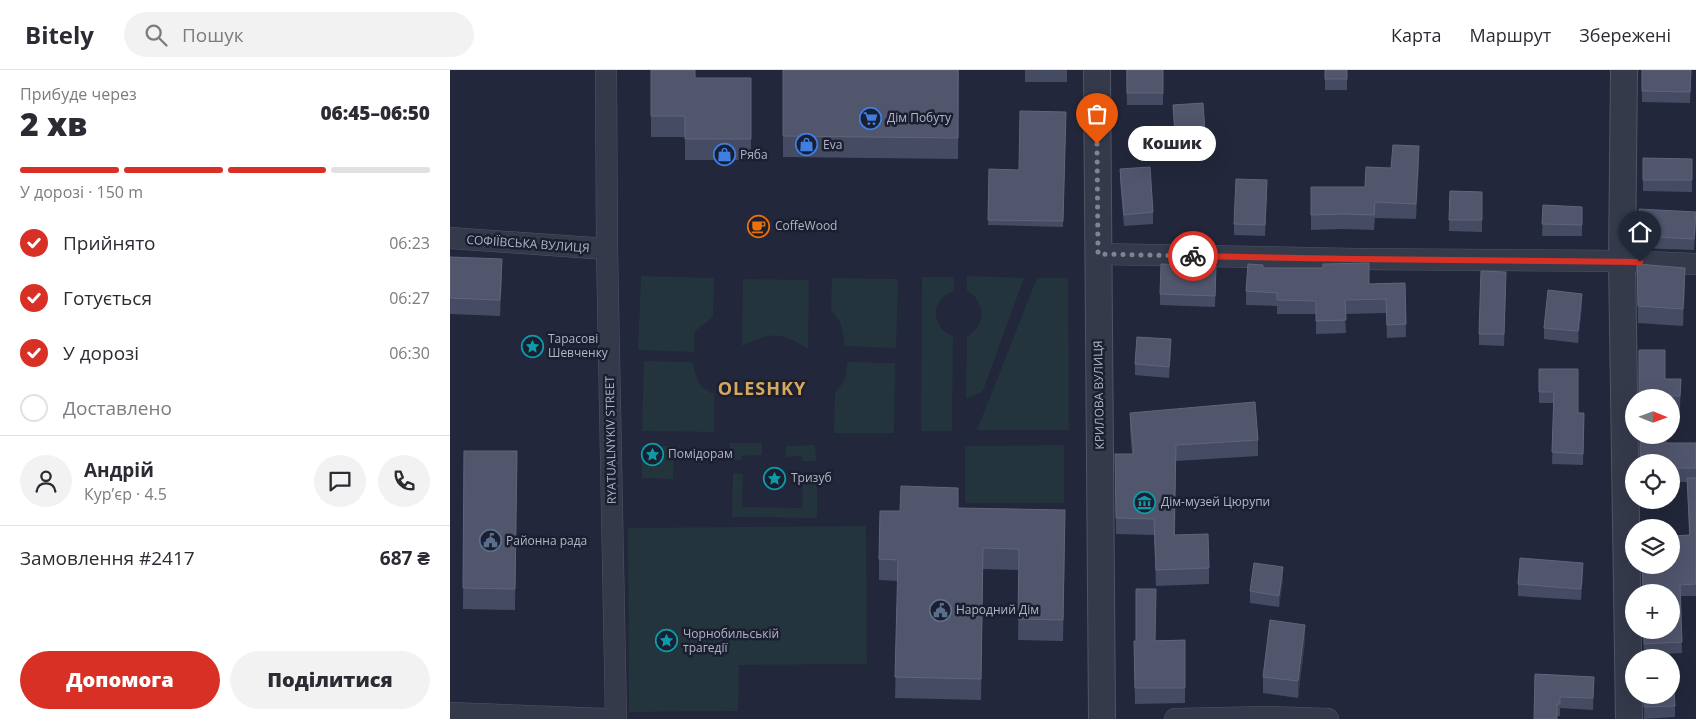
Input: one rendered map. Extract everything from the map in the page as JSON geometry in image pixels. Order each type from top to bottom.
[{"type":"street","name":"RYATUALNYKIV STREET","points":[[606,70],[607,249],[616,719]]},
{"type":"street","name":"КРИЛОВА ВУЛИЦЯ","points":[[1097,70],[1102,719]]},
{"type":"street","points":[[1624,70],[1622,261],[1629,719]]},
{"type":"street","name":"СОФІЇВСЬКА ВУЛИЦЯ","points":[[450,238],[607,249]]},
{"type":"street","points":[[1098,254],[1356,259],[1622,261],[1696,264]]},
{"type":"street","points":[[450,713],[604,719]]},
{"type":"street","points":[[1175,719],[1267,717],[1328,719]]},
{"type":"shaded area","points":[[641,276],[714,278],[713,317],[695,331],[694,352],[638,350]]},
{"type":"shaded area","points":[[967,276],[1024,278],[983,391],[966,399],[967,336],[974,332],[981,320],[982,314],[978,301],[967,291]]},
{"type":"shaded area","points":[[922,277],[954,277],[954,291],[940,300],[936,313],[940,327],[953,336],[952,431],[921,431]]},
{"type":"shaded area","points":[[832,278],[898,279],[896,348],[844,346],[842,327],[831,311]]},
{"type":"shaded area","points":[[1037,278],[1068,278],[1069,430],[977,430]]},
{"type":"shaded area","points":[[743,279],[809,280],[808,349],[783,336],[768,336],[742,346]]},
{"type":"shaded area","points":[[644,361],[692,362],[701,385],[714,394],[714,432],[642,431]]},
{"type":"shaded area","points":[[847,362],[895,363],[894,433],[834,433],[835,393],[845,379]]},
{"type":"shaded area","points":[[730,443],[762,443],[762,455],[741,456],[741,460],[730,460]]},
{"type":"shaded area","points":[[815,445],[816,461],[803,461],[800,456],[786,457],[786,446]]},
{"type":"shaded area","points":[[1064,445],[1064,503],[965,503],[965,446]]},
{"type":"shaded area","points":[[642,446],[674,446],[673,479],[642,478]]},
{"type":"shaded area","points":[[733,473],[743,474],[742,507],[802,508],[803,474],[817,474],[817,518],[732,517]]},
{"type":"shaded area","points":[[866,526],[867,664],[739,665],[738,711],[629,712],[628,528]]},
{"type":"building","points":[[651,70],[695,70],[695,78],[751,78],[751,139],[685,139],[685,116],[651,116]]},
{"type":"building","name":"Дім Побуту","points":[[783,70],[958,70],[958,138],[783,136]]},
{"type":"building","points":[[1127,70],[1163,70],[1163,93],[1127,93]]},
{"type":"building","points":[[1325,70],[1347,70],[1347,79],[1325,79]]},
{"type":"building","points":[[1642,70],[1691,70],[1690,92],[1642,91]]},
{"type":"building","points":[[1203,103],[1205,132],[1175,134],[1173,105]]},
{"type":"building","points":[[1020,111],[1066,112],[1063,221],[988,220],[989,169],[1019,170]]},
{"type":"building","points":[[1393,145],[1419,146],[1416,204],[1375,202],[1374,215],[1311,215],[1311,187],[1365,187],[1366,167],[1391,168]]},
{"type":"building","points":[[1643,158],[1692,159],[1692,180],[1643,180]]},
{"type":"building","points":[[1150,167],[1153,212],[1124,215],[1120,169]]},
{"type":"building","points":[[1236,179],[1267,180],[1265,225],[1234,224]]},
{"type":"building","points":[[1450,191],[1482,192],[1482,220],[1449,220]]},
{"type":"building","points":[[1543,205],[1582,207],[1582,225],[1542,224]]},
{"type":"building","points":[[1639,209],[1696,212],[1694,239],[1638,236]]},
{"type":"building","points":[[450,257],[502,259],[500,300],[450,298]]},
{"type":"building","points":[[1369,263],[1369,284],[1405,283],[1406,324],[1387,325],[1386,299],[1345,300],[1346,320],[1316,321],[1316,301],[1277,300],[1277,293],[1246,291],[1248,264],[1263,265],[1263,268],[1323,268],[1323,264]]},
{"type":"building","points":[[1161,264],[1216,266],[1215,296],[1160,294]]},
{"type":"building","points":[[1637,264],[1685,268],[1683,309],[1638,306]]},
{"type":"building","points":[[1481,271],[1506,272],[1504,334],[1479,334]]},
{"type":"building","points":[[1548,290],[1582,294],[1578,331],[1544,328]]},
{"type":"building","points":[[1137,337],[1171,339],[1169,367],[1135,364]]},
{"type":"building","points":[[1639,350],[1665,350],[1665,379],[1681,379],[1680,396],[1680,389],[1639,389]]},
{"type":"building","points":[[1539,369],[1578,369],[1578,413],[1584,413],[1583,454],[1552,452],[1554,392],[1539,392]]},
{"type":"building","points":[[1255,402],[1258,440],[1176,445],[1174,535],[1208,534],[1209,568],[1156,570],[1154,519],[1116,518],[1115,454],[1134,454],[1130,413]]},
{"type":"building","points":[[1696,443],[1696,468],[1680,468],[1680,454],[1640,454],[1640,444]]},
{"type":"building","name":"Районна рада","points":[[464,451],[517,451],[515,589],[463,588]]},
{"type":"building","points":[[1687,478],[1696,478],[1696,584],[1643,584],[1642,574],[1680,574],[1680,536],[1690,535]]},
{"type":"building","name":"Народний Дім","points":[[901,486],[958,488],[958,508],[1065,510],[1063,620],[1018,619],[1019,549],[983,548],[981,679],[895,677],[898,560],[879,559],[880,511],[900,511]]},
{"type":"building","points":[[1520,558],[1583,563],[1581,589],[1518,584]]},
{"type":"building","points":[[1254,563],[1283,567],[1279,596],[1250,591]]},
{"type":"building","points":[[1680,585],[1682,642],[1644,644],[1644,639],[1680,639]]},
{"type":"building","points":[[1136,589],[1156,589],[1155,641],[1185,640],[1185,688],[1135,688]]},
{"type":"building","points":[[1270,620],[1305,625],[1298,681],[1263,677]]},
{"type":"building","points":[[1535,674],[1594,677],[1593,698],[1560,697],[1560,704],[1557,704],[1557,719],[1534,719]]},
{"type":"building","points":[[1644,704],[1675,704],[1675,706],[1644,707]]},
{"type":"way so far","points":[[1097,144],[1098,254],[1193,256]]},
{"type":"place","name":"Дім Побуту","points":[[871,118]]},
{"type":"place","name":"Кошик","points":[[1097,144]]},
{"type":"place","name":"Eva","points":[[807,145]]},
{"type":"place","name":"Ряба","points":[[724,155]]},
{"type":"place","name":"CoffeWood","points":[[759,226]]},
{"type":"place","name":"Тарасові Шевченку","points":[[532,346]]},
{"type":"place","name":"Помідорам","points":[[652,454]]},
{"type":"place","name":"Тризуб","points":[[775,478]]},
{"type":"place","name":"Дім-музей Цюрупи","points":[[1145,502]]},
{"type":"place","name":"Районна рада","points":[[490,541]]},
{"type":"place","name":"Народний Дім","points":[[940,610]]},
{"type":"place","name":"Чорнобильській трагедії","points":[[667,641]]},
{"type":"district","name":"OLESHKY","points":[[762,389]]},
{"type":"route","points":[[1193,256],[1640,262]]}]
